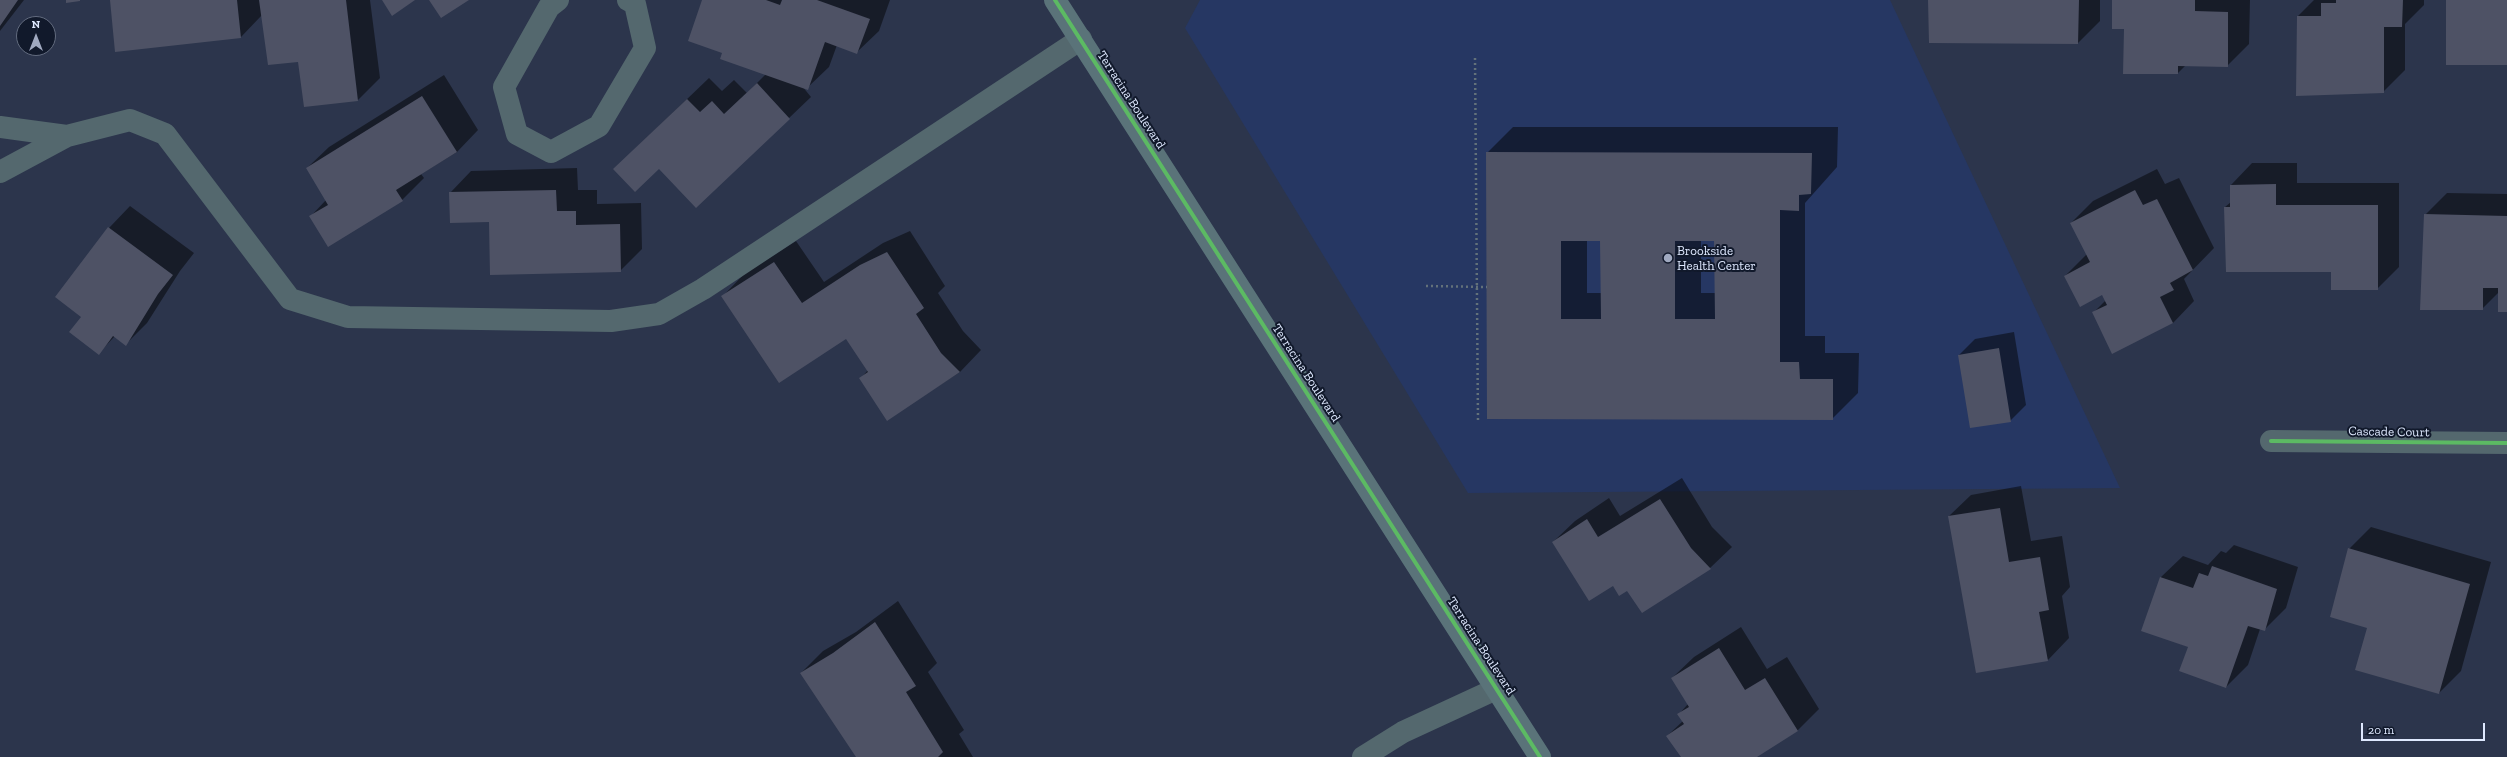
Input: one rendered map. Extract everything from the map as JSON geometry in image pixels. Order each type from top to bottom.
[{"type":"main road","name":"Terracina Boulevard","points":[[1055,0],[1540,757]]},
{"type":"street","points":[[558,0],[549,7],[504,87],[517,134],[551,152],[599,126],[645,48],[635,4],[628,0]]},
{"type":"street","points":[[0,172],[66,136],[130,120],[165,134],[290,299],[348,317],[611,321],[659,314],[703,289],[1080,39]]},
{"type":"street","points":[[0,127],[66,136]]},
{"type":"street","name":"Cascade Court","points":[[2272,441],[2507,443]]},
{"type":"street","points":[[1363,757],[1403,732],[1496,689]]},
{"type":"path","points":[[1475,58],[1478,422]]},
{"type":"path","points":[[1426,286],[1487,287]]},
{"type":"shaded area","name":"Brookside Health Center","points":[[1200,0],[1890,0],[2120,488],[1468,493],[1185,28]]},
{"type":"building","points":[[0,0],[18,0],[0,26]]},
{"type":"building","points":[[66,0],[80,0],[80,1],[66,3]]},
{"type":"building","points":[[110,0],[237,0],[241,38],[115,52]]},
{"type":"building","points":[[259,0],[346,0],[358,101],[304,107],[298,62],[268,65]]},
{"type":"building","points":[[382,0],[415,0],[392,16]]},
{"type":"building","points":[[429,0],[469,0],[441,18]]},
{"type":"building","points":[[702,0],[766,0],[780,5],[782,0],[817,0],[870,19],[857,54],[825,42],[808,90],[720,59],[722,53],[688,41]]},
{"type":"building","points":[[1928,0],[2079,0],[2078,44],[1929,43]]},
{"type":"building","points":[[2112,0],[2195,0],[2195,11],[2228,12],[2228,67],[2178,66],[2178,74],[2123,74],[2124,29],[2112,29]]},
{"type":"building","points":[[2336,0],[2403,0],[2402,27],[2384,27],[2384,93],[2296,96],[2297,16],[2321,16],[2321,3],[2336,3]]},
{"type":"building","points":[[2446,0],[2507,0],[2507,65],[2446,65]]},
{"type":"building","points":[[757,83],[790,119],[696,208],[659,169],[635,192],[613,169],[687,99],[700,112],[712,101],[724,114]]},
{"type":"building","points":[[422,96],[457,152],[396,190],[403,201],[328,247],[309,216],[328,205],[306,168]]},
{"type":"building","points":[[1486,152],[1812,153],[1811,194],[1799,195],[1799,211],[1780,210],[1780,362],[1799,362],[1800,379],[1833,379],[1833,420],[1487,419]],"holes":[[[1561,241],[1600,241],[1601,319],[1561,319]],[[1675,241],[1714,241],[1715,319],[1675,319]]]},
{"type":"building","points":[[2276,184],[2276,205],[2378,205],[2378,290],[2331,290],[2331,272],[2226,272],[2224,207],[2230,207],[2230,185]]},
{"type":"building","points":[[556,190],[557,211],[576,211],[576,225],[620,224],[621,272],[490,275],[489,222],[450,223],[449,192]]},
{"type":"building","points":[[2135,190],[2143,205],[2157,199],[2193,270],[2170,283],[2174,290],[2160,297],[2173,323],[2112,354],[2092,312],[2107,305],[2102,295],[2080,307],[2064,276],[2090,262],[2070,223]]},
{"type":"building","points":[[2424,214],[2507,216],[2507,312],[2498,312],[2498,288],[2483,288],[2483,310],[2420,310]]},
{"type":"building","points":[[108,227],[173,275],[158,294],[126,346],[113,336],[99,355],[69,332],[81,317],[55,297]]},
{"type":"building","points":[[887,252],[924,308],[916,314],[941,353],[960,372],[887,421],[859,378],[868,372],[846,339],[779,383],[721,296],[774,262],[802,303],[860,265]]},
{"type":"building","points":[[1999,348],[2011,422],[1970,428],[1958,355]]},
{"type":"building","points":[[1660,499],[1691,548],[1711,569],[1642,613],[1627,591],[1619,596],[1613,586],[1589,601],[1552,542],[1587,519],[1598,537]]},
{"type":"building","points":[[2000,508],[2009,562],[2040,557],[2049,610],[2039,612],[2048,661],[1976,673],[1948,516]]},
{"type":"building","points":[[2348,548],[2470,584],[2439,694],[2355,670],[2367,628],[2330,617]]},
{"type":"building","points":[[2212,566],[2277,589],[2265,631],[2248,626],[2226,688],[2179,671],[2188,647],[2141,631],[2160,577],[2193,588],[2199,573],[2208,576]]},
{"type":"building","points":[[875,622],[916,686],[906,692],[943,752],[938,757],[856,757],[800,673],[833,653]]},
{"type":"building","points":[[1719,648],[1745,690],[1765,678],[1798,731],[1757,757],[1681,757],[1666,736],[1684,724],[1677,714],[1689,707],[1671,678]]},
{"type":"cycle path","points":[[1055,0],[1540,757]]},
{"type":"cycle path","points":[[2271,441],[2507,443]]},
{"type":"place","name":"Brookside Health Center","points":[[1668,258]]}]
